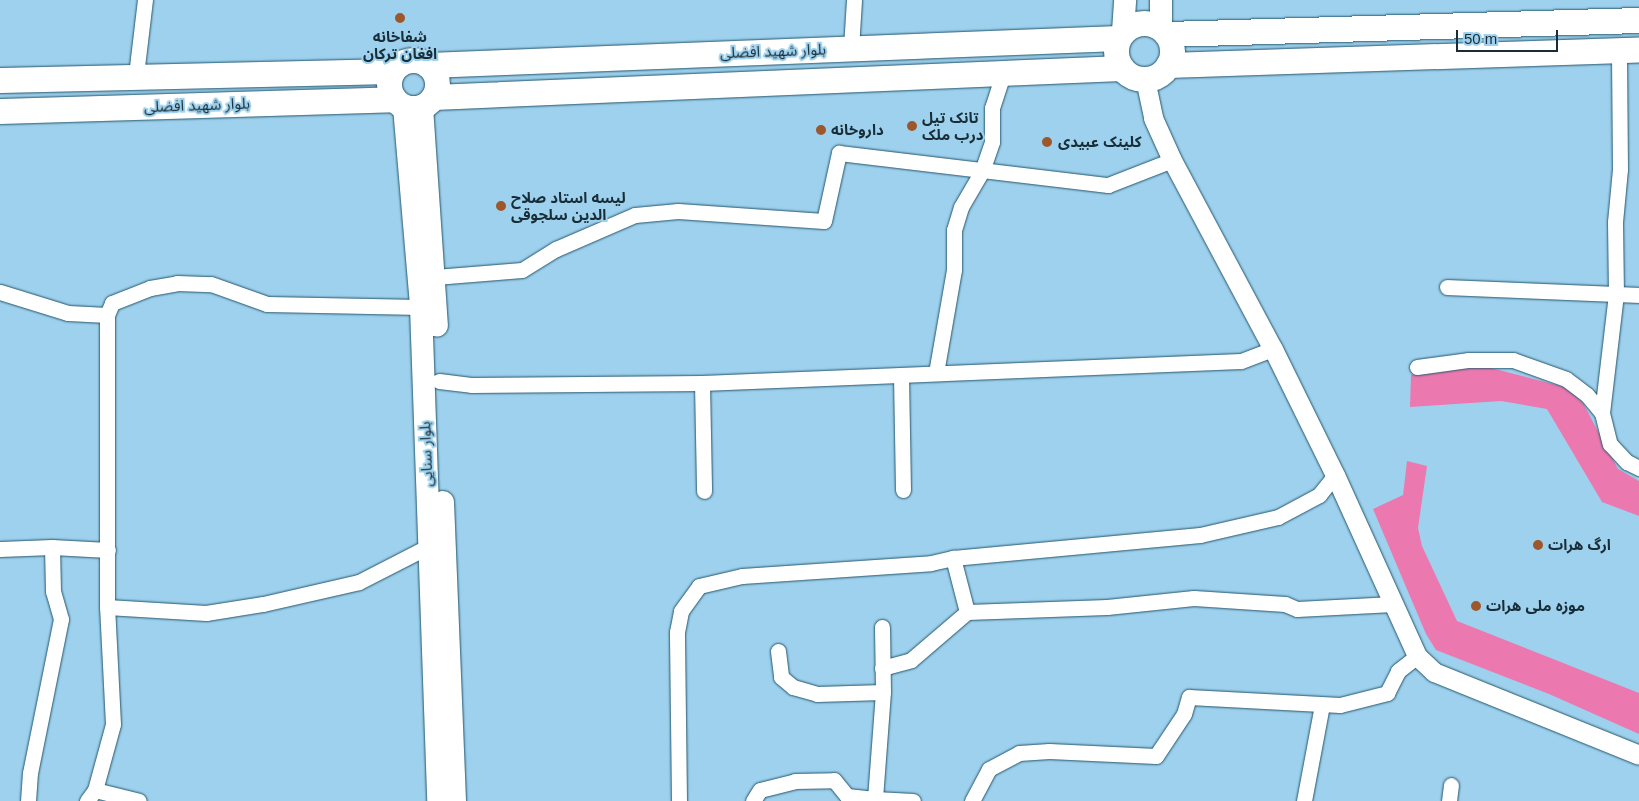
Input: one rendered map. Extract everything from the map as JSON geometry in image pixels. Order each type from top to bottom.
[{"type":"main road","points":[[1125,0],[1121,35],[1115,54],[1121,68],[1128,74],[1145,80],[1154,77],[1168,65],[1172,49],[1164,32],[1161,0]]},
{"type":"main road","points":[[1121,35],[1146,23],[1164,32],[1639,20]]},
{"type":"main road","name":"بلوار شهید افضلی","points":[[428,65],[1121,35]]},
{"type":"main road","points":[[1168,65],[1629,50]]},
{"type":"main road","points":[[408,60],[428,65],[436,76],[413,102],[389,85],[392,71],[408,60]]},
{"type":"main road","name":"بلوار شهید افضلی","points":[[0,111],[413,102],[1004,72],[1121,68]]},
{"type":"main road","name":"بلوار شهید افضلی","points":[[0,80],[136,75],[392,71]]},
{"type":"main road","name":"بلوار سنایی","points":[[413,102],[435,277],[455,801]]},
{"type":"main road","name":"بلوار سنایی","points":[[413,102],[438,801]]},
{"type":"street","points":[[136,75],[145,0]]},
{"type":"street","points":[[851,48],[854,0]]},
{"type":"street","points":[[1629,50],[1615,222],[1616,294],[1602,413],[1610,444],[1627,462],[1639,468]]},
{"type":"street","points":[[936,373],[954,270],[954,230],[961,207],[982,172],[992,142],[992,108],[1004,72]]},
{"type":"street","points":[[1145,80],[1153,118],[1172,160],[1273,349],[1335,475],[1417,656],[1434,672],[1639,755]]},
{"type":"street","points":[[435,277],[522,270],[556,249],[635,215],[678,211],[824,221],[839,153],[982,172],[1108,185],[1172,160]]},
{"type":"street","points":[[139,801],[91,795],[113,724],[107,607],[106,315],[112,303],[150,288],[177,283],[211,284],[267,304],[421,307]]},
{"type":"street","points":[[1446,288],[1639,295]]},
{"type":"street","points":[[0,292],[68,313],[106,315]]},
{"type":"street","points":[[439,381],[471,385],[702,383],[1240,361],[1273,349]]},
{"type":"street","points":[[1417,367],[1468,360],[1514,360],[1566,380],[1587,395],[1602,413]]},
{"type":"street","points":[[901,375],[903,490]]},
{"type":"street","points":[[702,383],[704,491]]},
{"type":"street","points":[[679,801],[677,632],[681,611],[699,586],[742,576],[931,563],[953,558],[1200,535],[1278,517],[1319,495],[1335,475]]},
{"type":"street","points":[[107,607],[206,613],[264,604],[359,582],[430,546]]},
{"type":"street","points":[[0,550],[52,547],[108,550]]},
{"type":"street","points":[[28,801],[30,773],[61,619],[53,591],[52,547]]},
{"type":"street","points":[[953,558],[967,612]]},
{"type":"street","points":[[882,668],[911,660],[967,612],[1107,607],[1194,598],[1285,604],[1297,609],[1393,604]]},
{"type":"street","points":[[875,799],[883,692],[882,627]]},
{"type":"street","points":[[778,650],[781,677],[793,687],[817,694],[883,692]]},
{"type":"street","points":[[972,801],[989,769],[1019,753],[1049,751],[1156,756],[1184,714],[1189,698],[1340,705],[1387,693],[1398,671],[1417,656]]},
{"type":"street","points":[[1304,801],[1322,705]]},
{"type":"street","points":[[753,801],[760,790],[795,781],[834,780],[847,796],[913,801]]},
{"type":"street","points":[[1449,801],[1451,785]]},
{"type":"shaded area","points":[[1472,363],[1568,388],[1583,403],[1618,469],[1639,481],[1639,516],[1602,502],[1547,409],[1501,401],[1410,407],[1411,375]]},
{"type":"shaded area","points":[[1407,461],[1427,466],[1418,528],[1422,546],[1457,621],[1639,693],[1639,734],[1549,694],[1436,650],[1426,634],[1373,509],[1403,495]]},
{"type":"place","name":"شفاخانه افغان ترکان","points":[[400,18]]},
{"type":"place","name":"تانک تیل درب ملک","points":[[912,126]]},
{"type":"place","name":"داروخانه","points":[[821,130]]},
{"type":"place","name":"کلینک عبیدی","points":[[1047,142]]},
{"type":"place","name":"لیسه استاد صلاح الدین سلجوقی","points":[[501,206]]},
{"type":"place","name":"ارگ هرات","points":[[1538,545]]},
{"type":"place","name":"موزه ملی هرات","points":[[1476,606]]}]
